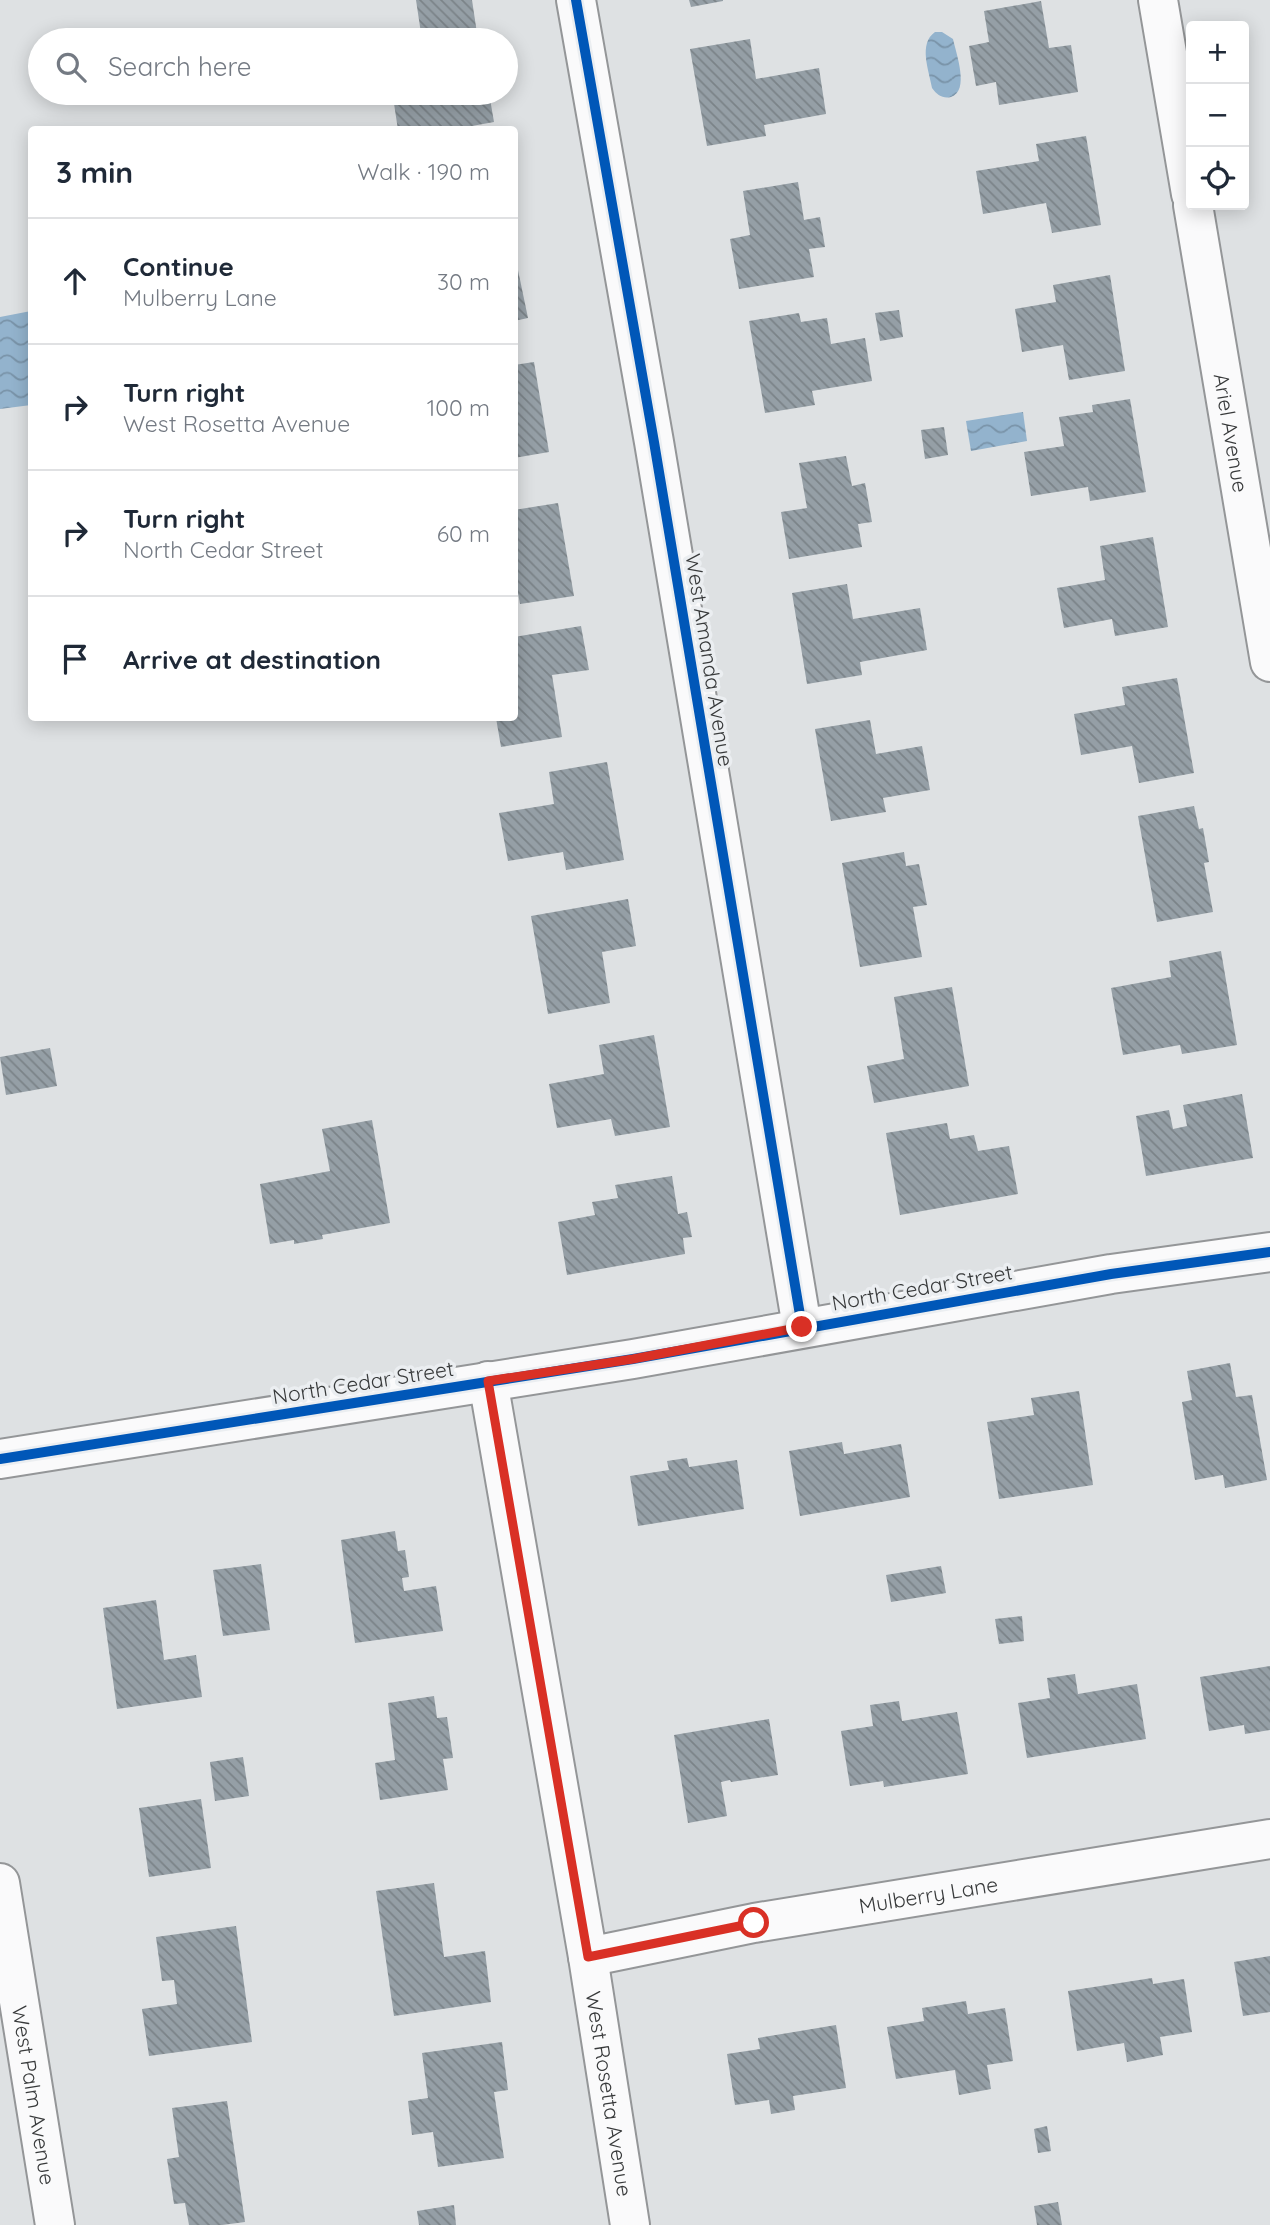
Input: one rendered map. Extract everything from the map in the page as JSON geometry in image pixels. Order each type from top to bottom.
[{"type":"street","name":"West Amanda Avenue","points":[[576,0],[654,442],[802,1327]]},
{"type":"street","points":[[1158,0],[1186,165]]},
{"type":"street","name":"Ariel Avenue","points":[[1194,210],[1270,662]]},
{"type":"street","name":"North Cedar Street","points":[[0,1459],[633,1359],[1111,1274],[1270,1252]]},
{"type":"street","name":"West Rosetta Avenue","points":[[488,1381],[588,1957],[629,2225]]},
{"type":"street","name":"Mulberry Lane","points":[[588,1957],[754,1923],[1270,1839]]},
{"type":"street","name":"West Palm Avenue","points":[[0,1883],[55,2225]]},
{"type":"water","points":[[935,32],[942,32],[953,39],[957,53],[961,80],[957,93],[951,97],[940,96],[932,88],[926,50],[930,37]]},
{"type":"water","points":[[28,312],[28,405],[0,409],[0,317]]},
{"type":"water","points":[[1023,412],[1027,441],[971,451],[966,421]]},
{"type":"building","points":[[416,0],[472,0],[476,28],[420,28]]},
{"type":"building","points":[[689,0],[723,0],[723,1],[691,7]]},
{"type":"building","points":[[1041,1],[1049,48],[1071,45],[1078,92],[999,105],[996,82],[976,86],[969,46],[989,42],[984,11]]},
{"type":"building","points":[[750,39],[756,79],[819,68],[826,114],[764,125],[766,136],[707,146],[690,49]]},
{"type":"building","points":[[394,105],[491,105],[494,122],[472,126],[397,126]]},
{"type":"building","points":[[1086,136],[1101,225],[1052,233],[1046,203],[983,214],[976,171],[1039,161],[1036,144]]},
{"type":"building","points":[[798,182],[804,220],[820,217],[825,247],[809,249],[814,277],[739,289],[730,239],[750,235],[743,191]]},
{"type":"building","points":[[518,270],[528,318],[518,320]]},
{"type":"building","points":[[1110,275],[1125,371],[1069,380],[1063,345],[1022,352],[1015,309],[1056,302],[1053,285]]},
{"type":"building","points":[[899,310],[903,337],[880,341],[875,313]]},
{"type":"building","points":[[799,313],[801,322],[827,318],[831,344],[865,338],[872,381],[812,391],[815,405],[765,413],[749,321]]},
{"type":"building","points":[[534,362],[549,452],[518,457],[518,364]]},
{"type":"building","points":[[1130,399],[1146,492],[1090,501],[1088,487],[1031,496],[1024,452],[1064,446],[1059,417],[1093,412],[1092,405]]},
{"type":"building","points":[[944,427],[948,455],[925,459],[921,430]]},
{"type":"building","points":[[846,456],[852,486],[865,483],[872,522],[858,524],[862,547],[789,559],[781,512],[807,508],[799,463]]},
{"type":"building","points":[[558,503],[574,596],[520,604],[518,509]]},
{"type":"building","points":[[1153,537],[1168,627],[1115,636],[1112,619],[1064,628],[1057,588],[1105,580],[1100,546]]},
{"type":"building","points":[[847,584],[853,619],[920,608],[927,650],[860,662],[862,675],[807,684],[792,593]]},
{"type":"building","points":[[581,626],[589,670],[552,675],[562,737],[501,747],[497,721],[518,721],[518,636]]},
{"type":"building","points":[[1177,678],[1194,773],[1139,783],[1132,746],[1081,755],[1074,714],[1125,705],[1122,687]]},
{"type":"building","points":[[870,720],[876,754],[922,746],[930,790],[883,798],[886,812],[831,821],[815,729]]},
{"type":"building","points":[[607,762],[624,860],[566,870],[563,852],[508,861],[499,813],[554,804],[549,772]]},
{"type":"building","points":[[1194,806],[1199,829],[1203,828],[1209,862],[1204,863],[1213,912],[1157,922],[1138,816]]},
{"type":"building","points":[[904,852],[906,866],[919,864],[927,905],[913,907],[922,957],[860,967],[842,863]]},
{"type":"building","points":[[628,899],[636,946],[602,952],[610,1003],[548,1014],[531,916]]},
{"type":"building","points":[[1221,951],[1237,1045],[1182,1054],[1180,1045],[1123,1055],[1111,988],[1171,977],[1169,961]]},
{"type":"building","points":[[952,987],[969,1086],[874,1103],[867,1066],[904,1059],[894,997]]},
{"type":"building","points":[[654,1035],[670,1127],[615,1136],[611,1119],[557,1128],[549,1084],[604,1074],[599,1045]]},
{"type":"building","points":[[50,1048],[57,1086],[6,1095],[0,1057]]},
{"type":"building","points":[[1242,1094],[1253,1158],[1146,1176],[1136,1116],[1169,1110],[1173,1129],[1187,1126],[1183,1105]]},
{"type":"building","points":[[372,1120],[390,1223],[322,1235],[323,1239],[294,1244],[294,1240],[270,1244],[260,1184],[330,1171],[322,1129]]},
{"type":"building","points":[[947,1123],[950,1139],[974,1135],[978,1151],[1009,1146],[1018,1194],[900,1215],[886,1133]]},
{"type":"building","points":[[672,1176],[678,1214],[687,1212],[692,1237],[683,1238],[685,1254],[567,1275],[558,1222],[595,1215],[592,1202],[618,1198],[615,1185]]},
{"type":"building","points":[[1230,1363],[1236,1397],[1252,1395],[1267,1480],[1225,1488],[1223,1475],[1195,1480],[1182,1402],[1192,1400],[1187,1371]]},
{"type":"building","points":[[1079,1391],[1093,1485],[999,1499],[987,1422],[1034,1415],[1031,1398]]},
{"type":"building","points":[[842,1442],[844,1454],[901,1444],[910,1497],[800,1516],[789,1451]]},
{"type":"building","points":[[687,1458],[689,1467],[737,1460],[744,1509],[638,1526],[630,1476],[669,1470],[667,1461]]},
{"type":"building","points":[[395,1531],[398,1551],[405,1550],[409,1577],[402,1578],[404,1591],[436,1586],[443,1631],[355,1643],[341,1540]]},
{"type":"building","points":[[261,1564],[270,1630],[223,1636],[213,1570]]},
{"type":"building","points":[[941,1566],[946,1593],[891,1602],[886,1575]]},
{"type":"building","points":[[156,1600],[164,1660],[196,1655],[202,1697],[117,1709],[103,1608]]},
{"type":"building","points":[[1022,1616],[1024,1641],[999,1644],[995,1619]]},
{"type":"building","points":[[1270,1666],[1270,1730],[1245,1734],[1244,1725],[1209,1731],[1200,1677]]},
{"type":"building","points":[[1075,1674],[1078,1694],[1137,1684],[1146,1739],[1027,1758],[1018,1703],[1050,1698],[1047,1678]]},
{"type":"building","points":[[434,1696],[437,1718],[447,1717],[453,1758],[443,1759],[448,1790],[380,1800],[375,1763],[395,1760],[388,1703]]},
{"type":"building","points":[[899,1701],[902,1721],[957,1712],[968,1774],[884,1787],[883,1781],[850,1786],[841,1731],[873,1726],[870,1705]]},
{"type":"building","points":[[769,1719],[778,1775],[721,1782],[727,1816],[688,1823],[674,1735]]},
{"type":"building","points":[[243,1757],[249,1796],[215,1801],[210,1762]]},
{"type":"building","points":[[201,1799],[211,1868],[149,1877],[139,1808]]},
{"type":"building","points":[[434,1883],[444,1957],[485,1951],[491,2002],[394,2016],[376,1891]]},
{"type":"building","points":[[236,1926],[252,2042],[149,2056],[142,2009],[177,2004],[174,1980],[162,1981],[156,1937]]},
{"type":"building","points":[[1270,1956],[1270,2012],[1243,2016],[1234,1962]]},
{"type":"building","points":[[1152,1978],[1153,1984],[1184,1979],[1192,2032],[1160,2037],[1163,2055],[1127,2062],[1124,2043],[1077,2051],[1068,1991]]},
{"type":"building","points":[[966,2001],[968,2014],[1005,2008],[1013,2061],[987,2065],[991,2089],[959,2095],[955,2070],[896,2079],[887,2027],[924,2021],[922,2008]]},
{"type":"building","points":[[836,2025],[846,2088],[793,2096],[795,2110],[771,2114],[769,2100],[735,2105],[727,2054],[760,2049],[758,2038]]},
{"type":"building","points":[[502,2042],[508,2090],[494,2092],[504,2158],[438,2167],[433,2132],[412,2135],[408,2101],[428,2098],[422,2053]]},
{"type":"building","points":[[227,2101],[245,2222],[189,2225],[185,2203],[174,2204],[167,2159],[179,2157],[172,2108]]},
{"type":"building","points":[[1047,2126],[1051,2151],[1038,2153],[1034,2129]]},
{"type":"building","points":[[1058,2202],[1062,2225],[1037,2225],[1034,2206]]},
{"type":"building","points":[[454,2205],[456,2225],[419,2225],[417,2211]]},
{"type":"cycle path","points":[[576,0],[654,442],[802,1327]]},
{"type":"cycle path","points":[[0,1459],[633,1359],[1111,1274],[1270,1252]]},
{"type":"route","points":[[754,1923],[588,1957],[488,1381],[633,1359],[802,1327]]}]
